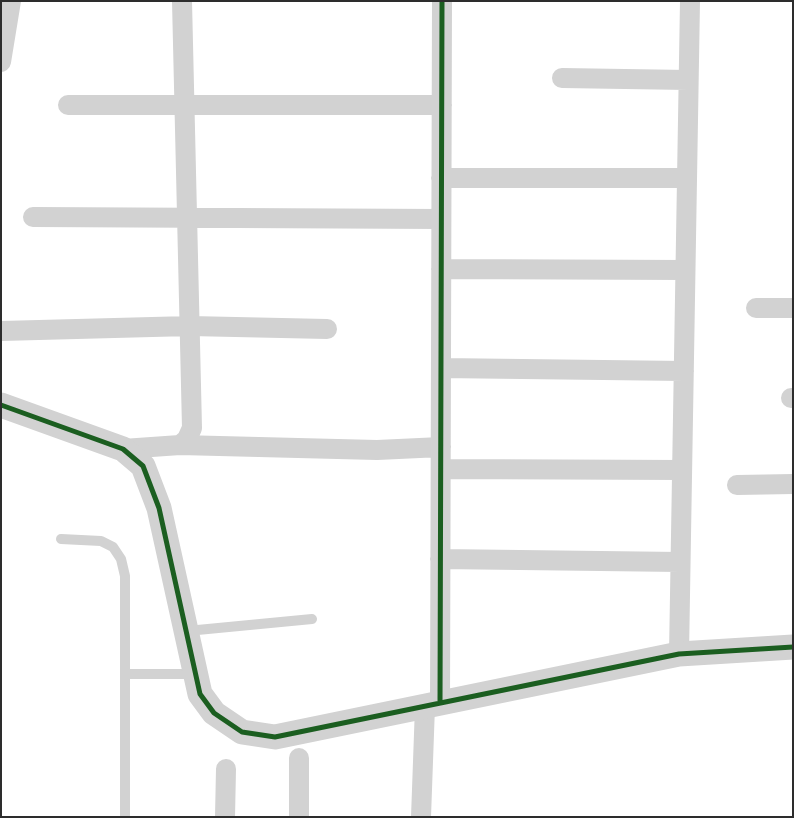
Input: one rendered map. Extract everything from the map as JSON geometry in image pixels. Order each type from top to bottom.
[{"type":"street","points":[[180,445],[187,439],[192,428],[182,1]]},
{"type":"street","points":[[421,817],[432,705],[440,560],[442,1]]},
{"type":"street","points":[[679,654],[690,1]]},
{"type":"street","points":[[1,62],[8,6]]},
{"type":"street","points":[[562,78],[688,80]]},
{"type":"street","points":[[68,105],[442,105]]},
{"type":"street","points":[[442,178],[687,178]]},
{"type":"street","points":[[33,217],[441,219]]},
{"type":"street","points":[[441,269],[686,270]]},
{"type":"street","points":[[756,308],[793,308]]},
{"type":"street","points":[[1,331],[190,326],[327,329]]},
{"type":"street","points":[[441,368],[684,371]]},
{"type":"street","points":[[1,405],[123,449],[143,466],[159,508],[200,694],[214,714],[242,732],[275,737],[679,654],[793,647]]},
{"type":"street","points":[[123,449],[180,445],[377,450],[441,448]]},
{"type":"street","points":[[441,469],[682,470]]},
{"type":"street","points":[[737,485],[793,484]]},
{"type":"street","points":[[440,560],[680,562]]},
{"type":"street","points":[[298,758],[299,817]]},
{"type":"street","points":[[225,817],[226,769]]},
{"type":"lane","points":[[61,539],[101,541],[113,548],[121,559],[125,576],[125,817]]},
{"type":"lane","points":[[186,631],[312,619]]},
{"type":"lane","points":[[125,674],[196,674]]},
{"type":"cycle path","points":[[440,703],[442,1]]},
{"type":"cycle path","points":[[1,405],[123,449],[143,466],[159,508],[200,694],[214,713],[242,732],[275,737],[679,654],[793,647]]}]
